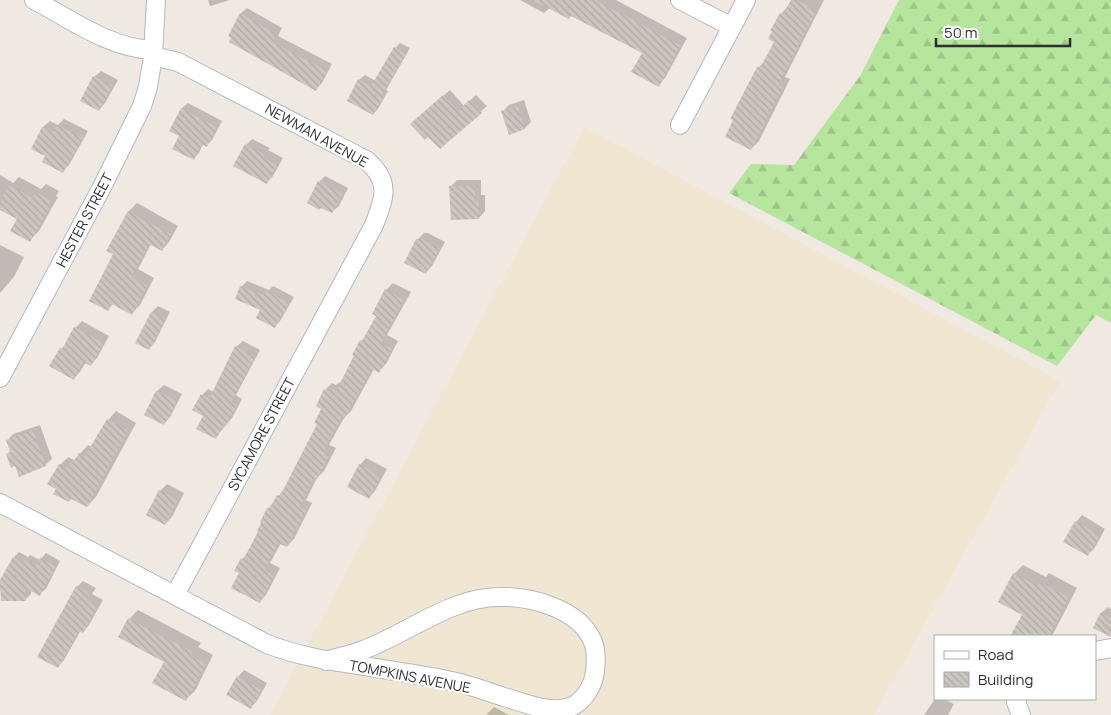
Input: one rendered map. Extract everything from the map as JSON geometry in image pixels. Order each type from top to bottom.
[{"type":"street","name":"NEWMAN AVENUE","points":[[34,0],[108,40],[178,62],[338,144],[373,166],[381,177],[384,188],[384,201],[347,274]]},
{"type":"street","name":"HESTER STREET","points":[[0,378],[103,185],[142,106],[148,87],[153,53],[156,0]]},
{"type":"street","points":[[680,0],[732,27]]},
{"type":"street","points":[[680,125],[746,0]]},
{"type":"street","name":"SYCAMORE STREET","points":[[175,595],[347,274]]},
{"type":"street","name":"TOMPKINS AVENUE","points":[[0,503],[267,644],[287,652],[326,661],[381,668],[460,683],[555,711],[573,706],[586,695],[594,677],[596,658],[593,642],[581,625],[564,612],[544,603],[521,598],[498,597],[475,600],[455,606],[363,650],[326,661]]},
{"type":"street","points":[[1096,651],[1111,648]]},
{"type":"street","points":[[1017,700],[1021,715]]},
{"type":"shaded area","points":[[584,127],[1060,381],[874,715],[270,715]]},
{"type":"green space","points":[[899,0],[1111,0],[1111,323],[1096,315],[1057,366],[729,193],[751,164],[794,165],[860,76]]},
{"type":"building","points":[[532,0],[596,0],[680,45],[659,87],[631,72],[642,53],[571,16],[569,19]]},
{"type":"building","points":[[791,0],[797,0],[816,11],[778,85],[783,87],[751,150],[725,137],[733,120],[730,119],[757,67],[760,68],[774,42],[768,39],[772,31],[770,31],[780,13],[783,15]]},
{"type":"building","points":[[240,13],[277,35],[273,42],[327,71],[316,91],[229,42],[231,38],[228,36]]},
{"type":"building","points":[[394,47],[406,54],[382,95],[384,96],[373,115],[347,101],[358,79],[371,86]]},
{"type":"building","points":[[93,76],[112,86],[99,111],[80,101]]},
{"type":"building","points":[[443,95],[458,111],[469,100],[482,113],[440,149],[428,137],[425,140],[410,124]]},
{"type":"building","points":[[518,106],[525,129],[509,135],[501,111]]},
{"type":"building","points":[[181,108],[217,127],[207,147],[201,144],[194,160],[172,149],[179,136],[169,131]]},
{"type":"building","points":[[57,125],[83,138],[63,173],[42,162],[45,156],[31,149],[42,127],[53,132]]},
{"type":"building","points":[[245,144],[264,154],[263,157],[277,165],[267,184],[233,166]]},
{"type":"building","points":[[318,181],[343,194],[332,213],[321,208],[319,210],[307,203]]},
{"type":"building","points":[[9,185],[33,198],[36,192],[51,200],[48,206],[50,207],[30,242],[10,231],[17,219],[0,210],[0,203]]},
{"type":"building","points":[[449,186],[475,186],[475,201],[479,201],[479,219],[451,220]]},
{"type":"building","points":[[128,211],[171,234],[162,251],[149,244],[131,277],[147,286],[132,315],[112,304],[108,311],[89,301],[113,254],[106,251]]},
{"type":"building","points":[[416,239],[422,239],[439,249],[426,274],[404,263]]},
{"type":"building","points":[[240,286],[263,295],[266,291],[289,303],[275,328],[256,318],[260,310],[235,299]]},
{"type":"building","points":[[385,289],[404,300],[381,343],[392,349],[379,373],[372,369],[344,419],[341,418],[323,452],[329,455],[317,479],[314,478],[300,507],[306,510],[287,547],[278,543],[264,570],[274,576],[260,603],[231,588],[239,573],[234,571],[241,558],[243,560],[258,532],[260,522],[267,508],[269,509],[277,495],[280,496],[317,424],[314,423],[321,409],[316,406],[324,389],[330,392],[332,388],[336,391],[360,340],[362,341],[376,316],[372,314]]},
{"type":"building","points":[[151,312],[165,319],[149,350],[135,343]]},
{"type":"building","points":[[74,327],[103,343],[91,366],[83,362],[74,380],[49,366],[60,348],[62,349]]},
{"type":"building","points":[[235,346],[255,357],[231,402],[237,405],[226,426],[224,425],[216,439],[196,429],[203,416],[192,410],[201,394],[209,399]]},
{"type":"building","points":[[156,391],[177,401],[164,425],[144,415]]},
{"type":"building","points":[[107,419],[128,431],[87,507],[71,499],[69,502],[53,494],[56,489],[47,484],[59,464],[67,469],[72,459],[75,461],[79,453],[85,456]]},
{"type":"building","points":[[33,430],[46,466],[19,477],[15,466],[11,468],[6,454],[10,452],[6,440]]},
{"type":"building","points":[[359,464],[381,476],[369,499],[347,487]]},
{"type":"building","points":[[159,490],[178,500],[165,525],[146,515]]},
{"type":"building","points":[[1075,521],[1100,536],[1088,556],[1063,542]]},
{"type":"building","points":[[13,557],[22,562],[24,559],[35,566],[40,558],[56,566],[40,596],[25,588],[26,601],[1,601],[0,580]]},
{"type":"building","points":[[1013,573],[1037,586],[1039,582],[1069,597],[1050,635],[1011,635],[1022,615],[998,602]]},
{"type":"building","points":[[76,586],[90,594],[87,600],[98,606],[83,633],[79,631],[58,668],[37,657]]},
{"type":"building","points":[[1100,613],[1111,618],[1111,637],[1093,628]]},
{"type":"building","points":[[128,618],[193,652],[191,656],[206,664],[186,701],[152,683],[164,662],[118,637]]},
{"type":"building","points":[[237,676],[261,690],[251,709],[226,695]]}]
